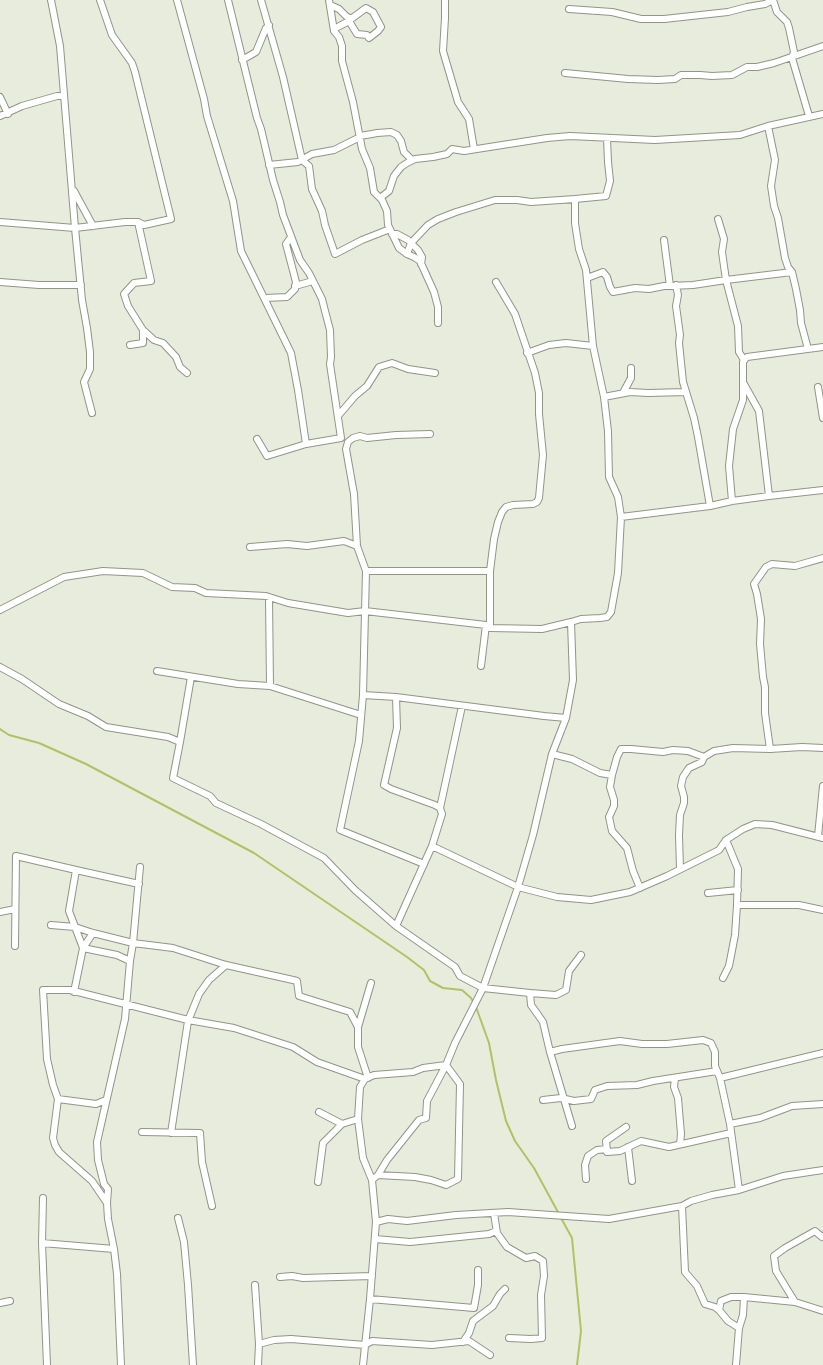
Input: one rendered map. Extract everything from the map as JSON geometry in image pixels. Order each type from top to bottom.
[{"type":"street","points":[[51,0],[60,46],[82,300],[90,352],[90,369],[84,382],[92,413]]},
{"type":"street","points":[[0,222],[75,228],[125,222],[138,222],[144,225],[171,219],[135,72],[132,63],[112,35],[100,0]]},
{"type":"street","points":[[177,0],[204,99],[207,116],[233,201],[241,251],[291,353],[306,444]]},
{"type":"street","points":[[228,0],[242,60],[283,215],[300,260],[309,273],[322,299],[330,330],[330,364],[341,438]]},
{"type":"street","points":[[262,0],[302,160],[309,166],[312,189],[322,211],[335,254],[362,240],[391,232],[408,240],[418,250],[422,257],[421,264]]},
{"type":"street","points":[[445,0],[446,18],[443,51],[458,102],[469,119],[474,149]]},
{"type":"street","points":[[569,9],[612,12],[641,19],[664,19],[728,12],[765,4],[773,0],[777,12],[787,22],[789,28],[794,52],[792,58],[809,116]]},
{"type":"street","points":[[330,3],[351,19],[366,8],[373,12],[381,27],[369,38],[368,35],[357,34],[349,21],[334,29]]},
{"type":"street","points":[[330,3],[334,29],[342,46],[342,61],[353,102],[362,149],[370,168],[374,192],[380,198],[387,211],[388,225],[399,248],[420,261],[434,292],[438,306],[438,323]]},
{"type":"street","points":[[242,60],[256,52],[266,28],[269,25]]},
{"type":"street","points":[[565,73],[628,79],[658,80],[675,79],[681,76],[732,75],[747,67],[757,67],[792,58],[823,46]]},
{"type":"street","points":[[0,116],[8,114],[22,106],[57,96],[64,96]]},
{"type":"street","points":[[0,98],[8,114]]},
{"type":"street","points":[[380,198],[388,191],[394,176],[401,167],[412,160],[447,154],[452,149],[464,151],[562,137],[655,140],[740,135],[768,126],[823,114]]},
{"type":"street","points":[[768,126],[775,160],[771,186],[773,199],[785,258],[788,268],[792,272],[800,310],[801,323],[808,349]]},
{"type":"street","points":[[269,165],[284,164],[302,160],[312,154],[334,150],[360,136],[377,132],[391,132],[397,135],[401,141],[404,152],[412,160]]},
{"type":"street","points":[[407,254],[411,243],[428,225],[438,219],[456,212],[495,200],[517,200],[531,202],[606,196],[610,181],[607,138]]},
{"type":"street","points":[[73,188],[93,226]]},
{"type":"street","points":[[0,610],[64,577],[103,571],[143,573],[172,587],[195,588],[206,593],[269,597],[288,603],[348,613],[365,610],[488,626],[542,629],[581,618],[600,618],[607,616],[611,612],[618,573],[621,517],[618,497],[609,477],[608,431],[604,397],[593,346],[586,270],[578,249],[575,223],[575,199]]},
{"type":"street","points":[[718,220],[724,239],[722,252],[726,280],[738,326],[739,352],[744,360],[743,400],[733,429],[729,466],[732,501]]},
{"type":"street","points":[[138,222],[151,281],[134,283],[124,294],[128,306],[143,330],[154,340],[163,344],[176,357],[180,367],[187,373]]},
{"type":"street","points":[[265,298],[287,297],[291,294],[295,286],[296,282],[286,244],[291,237]]},
{"type":"street","points":[[664,240],[673,286],[678,295],[676,306],[680,335],[679,343],[683,382],[698,437],[710,506]]},
{"type":"street","points":[[292,264],[300,260]]},
{"type":"street","points":[[587,278],[602,272],[607,277],[613,292],[635,288],[649,289],[664,286],[693,285],[792,272]]},
{"type":"street","points":[[0,282],[81,286]]},
{"type":"street","points":[[295,286],[313,282]]},
{"type":"street","points":[[481,666],[488,626],[490,571],[494,539],[502,512],[506,507],[513,505],[533,504],[537,502],[539,498],[543,455],[539,414],[539,394],[535,373],[515,314],[496,282]]},
{"type":"street","points":[[130,345],[143,343],[143,330]]},
{"type":"street","points":[[527,353],[549,345],[566,343],[593,346]]},
{"type":"street","points":[[744,360],[747,357],[823,347]]},
{"type":"street","points":[[338,416],[355,396],[366,386],[379,367],[392,363],[408,369],[435,373]]},
{"type":"street","points":[[623,393],[632,378],[631,368]]},
{"type":"street","points":[[743,383],[759,411],[769,496]]},
{"type":"street","points":[[818,387],[823,418]]},
{"type":"street","points":[[604,397],[630,392],[686,392]]},
{"type":"street","points":[[424,864],[340,830],[359,741],[363,695],[366,571],[358,546],[354,494],[346,449],[348,442],[353,438],[360,436],[367,438],[430,434]]},
{"type":"street","points":[[257,438],[266,456],[306,444],[341,438],[348,442]]},
{"type":"street","points":[[621,517],[710,506],[732,501],[769,496],[823,490]]},
{"type":"street","points":[[250,547],[287,544],[307,546],[344,541],[358,546]]},
{"type":"street","points":[[770,749],[765,713],[765,686],[760,644],[758,594],[754,584],[766,567],[772,564],[795,566],[823,558]]},
{"type":"street","points":[[366,571],[490,571]]},
{"type":"street","points":[[269,597],[270,686]]},
{"type":"street","points":[[372,1180],[378,1176],[387,1160],[419,1120],[426,1118],[427,1101],[483,988],[518,887],[533,835],[552,754],[566,718],[573,680],[571,622]]},
{"type":"street","points":[[0,667],[22,679],[59,704],[88,716],[106,727],[168,737],[180,742]]},
{"type":"street","points":[[157,671],[238,684],[270,686],[361,715]]},
{"type":"street","points":[[191,677],[173,778],[210,796],[216,803],[261,824],[324,858],[355,890],[396,926],[455,966],[460,976],[483,988],[556,995],[566,990],[569,971],[581,955]]},
{"type":"street","points":[[363,695],[396,697],[566,718]]},
{"type":"street","points":[[396,697],[397,728],[387,779],[384,785],[440,808]]},
{"type":"street","points":[[396,926],[432,846],[442,814],[440,808],[462,706]]},
{"type":"street","points":[[680,870],[680,815],[684,803],[681,786],[683,777],[689,768],[702,762],[704,757],[714,751],[733,748],[823,748]]},
{"type":"street","points":[[640,888],[633,871],[627,848],[612,830],[609,817],[614,806],[614,800],[610,787],[617,757],[621,750],[631,749],[663,752],[673,750],[688,752],[704,757]]},
{"type":"street","points":[[552,754],[572,759],[600,773],[612,775]]},
{"type":"street","points":[[432,846],[518,887],[556,897],[591,900],[630,892],[680,870],[719,850],[726,840],[743,829],[755,824],[772,825],[820,837],[823,786]]},
{"type":"street","points":[[723,978],[729,966],[735,935],[738,905],[738,869],[726,840]]},
{"type":"street","points":[[15,946],[16,856],[139,884]]},
{"type":"street","points":[[121,1365],[114,1249],[108,1219],[108,1189],[104,1184],[98,1160],[97,1142],[124,1019],[140,867]]},
{"type":"street","points":[[76,870],[69,911],[82,948]]},
{"type":"street","points":[[708,893],[738,890]]},
{"type":"street","points":[[738,905],[799,905],[823,910]]},
{"type":"street","points":[[0,912],[15,909]]},
{"type":"street","points":[[51,925],[75,927],[133,943],[173,948],[226,965],[293,980],[297,982],[298,996],[350,1012],[358,1027]]},
{"type":"street","points":[[74,992],[82,948],[93,933]]},
{"type":"street","points":[[82,948],[117,955],[130,961]]},
{"type":"street","points":[[171,1133],[188,1020],[199,994],[209,980],[226,965]]},
{"type":"street","points":[[366,1078],[358,1047],[358,1027],[371,983]]},
{"type":"street","points":[[107,1203],[92,1181],[59,1152],[55,1145],[53,1138],[58,1099],[47,1059],[44,990],[70,990],[188,1020],[234,1028],[293,1047],[317,1062],[366,1078]]},
{"type":"street","points":[[530,993],[531,1005],[543,1022],[550,1052],[572,1126]]},
{"type":"street","points":[[550,1052],[620,1041],[642,1044],[668,1044],[703,1040],[710,1044],[715,1052],[715,1066],[720,1078],[730,1124],[739,1190]]},
{"type":"street","points":[[720,1078],[823,1053]]},
{"type":"street","points":[[363,1365],[376,1222],[372,1180],[363,1158],[358,1119],[360,1087],[366,1078],[374,1075],[413,1072],[423,1068],[446,1064]]},
{"type":"street","points":[[378,1176],[415,1177],[446,1185],[458,1179],[460,1084],[446,1064]]},
{"type":"street","points":[[543,1100],[561,1098],[574,1101],[591,1098],[595,1090],[606,1086],[637,1085],[717,1071]]},
{"type":"street","points":[[674,1078],[674,1087],[678,1098],[681,1134],[680,1144]]},
{"type":"street","points":[[58,1099],[96,1104],[106,1100]]},
{"type":"street","points":[[96,1104],[104,1111]]},
{"type":"street","points":[[730,1124],[760,1118],[792,1106],[823,1104]]},
{"type":"street","points":[[319,1112],[342,1124]]},
{"type":"street","points":[[318,1182],[323,1143],[342,1124],[358,1119]]},
{"type":"street","points":[[626,1127],[606,1141],[607,1152],[620,1151],[641,1141],[669,1147],[731,1134]]},
{"type":"street","points":[[142,1132],[200,1133],[202,1162],[212,1206]]},
{"type":"street","points":[[628,1147],[632,1181]]},
{"type":"street","points":[[586,1179],[585,1165],[588,1156],[597,1150],[607,1149]]},
{"type":"street","points":[[376,1222],[388,1219],[407,1221],[456,1215],[508,1212],[609,1219],[682,1206],[691,1201],[739,1190],[783,1176],[823,1170]]},
{"type":"street","points":[[43,1198],[42,1243],[47,1365]]},
{"type":"street","points":[[682,1206],[685,1272],[697,1286],[705,1304],[715,1307],[728,1321],[739,1328]]},
{"type":"street","points":[[494,1213],[496,1233],[507,1247],[526,1258],[535,1256],[543,1261],[544,1276],[540,1295],[542,1338],[509,1338]]},
{"type":"street","points":[[178,1218],[184,1242],[188,1278],[193,1365]]},
{"type":"street","points":[[375,1240],[410,1242],[489,1234],[496,1231]]},
{"type":"street","points":[[795,1302],[776,1271],[774,1256],[815,1231],[822,1237],[823,1236]]},
{"type":"street","points":[[42,1243],[114,1249]]},
{"type":"street","points":[[370,1299],[474,1308],[478,1285],[478,1270]]},
{"type":"street","points":[[280,1277],[292,1276],[303,1278],[372,1276]]},
{"type":"street","points":[[255,1285],[259,1344],[258,1365]]},
{"type":"street","points":[[463,1342],[469,1333],[473,1321],[493,1306],[500,1294],[505,1289]]},
{"type":"street","points":[[719,1310],[721,1301],[731,1297],[744,1297],[795,1302],[823,1311]]},
{"type":"street","points":[[736,1365],[739,1328],[743,1315],[744,1297]]},
{"type":"street","points":[[0,1303],[10,1300]]},
{"type":"street","points":[[259,1344],[291,1339],[364,1345],[372,1341],[432,1345],[469,1341],[490,1355]]},
{"type":"waterway","points":[[0,729],[9,735],[39,743],[86,764],[254,853],[407,957],[424,970],[430,981],[443,988],[462,990],[474,1003]]},
{"type":"waterway","points":[[476,1007],[489,1043],[506,1121],[515,1141],[534,1168],[559,1214]]},
{"type":"waterway","points":[[561,1218],[572,1238],[581,1331],[577,1365]]}]
